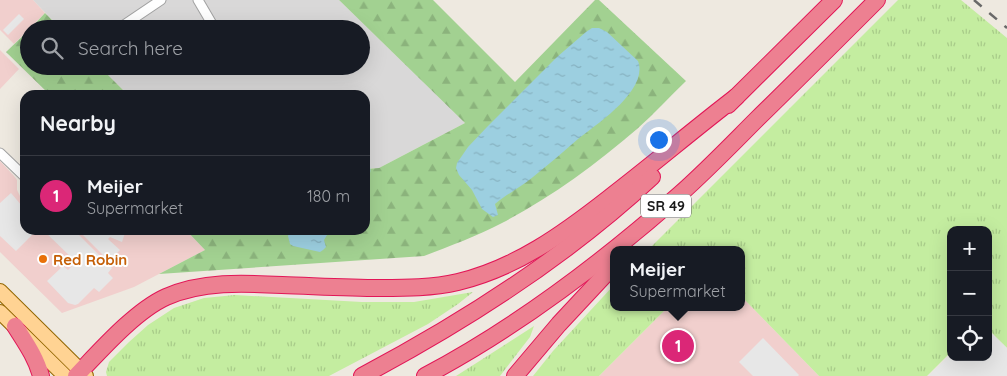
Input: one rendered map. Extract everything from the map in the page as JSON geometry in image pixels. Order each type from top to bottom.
[{"type":"highway","name":"SR 49","points":[[362,376],[433,337],[486,304],[548,262],[600,223],[644,186],[834,0]]},
{"type":"highway","name":"SR 49","points":[[617,246],[681,192],[877,0]]},
{"type":"highway","points":[[81,374],[120,332],[144,310],[166,297],[189,289],[218,284],[354,288],[430,287],[459,282],[497,269],[531,253],[572,226],[646,170],[694,129],[736,97]]},
{"type":"highway","points":[[634,246],[652,228],[681,192]]},
{"type":"highway","name":"SR 49","points":[[426,376],[491,337],[555,293],[610,251]]},
{"type":"highway","points":[[515,376],[559,324],[610,269]]},
{"type":"highway","points":[[15,326],[38,365],[40,376]]},
{"type":"main road","points":[[0,291],[81,374]]},
{"type":"main road","points":[[0,312],[65,376]]},
{"type":"street","points":[[131,20],[161,0]]},
{"type":"street","points":[[198,0],[210,20]]},
{"type":"street","points":[[0,153],[20,172]]},
{"type":"shaded area","points":[[0,0],[33,0],[45,13],[38,20],[20,20],[20,38],[14,44],[0,30]]},
{"type":"shaded area","points":[[33,0],[339,0],[359,20],[52,20]]},
{"type":"shaded area","points":[[19,14],[24,19],[20,20],[20,23],[8,35],[3,30]]},
{"type":"shaded area","points":[[370,30],[465,123],[379,168],[370,168],[370,90],[123,90],[108,75],[370,75]]},
{"type":"shaded area","points":[[0,50],[19,69],[0,89]]},
{"type":"shaded area","points":[[0,161],[17,180],[17,190],[20,196],[20,235],[191,235],[205,250],[134,287],[62,313],[0,252]]},
{"type":"shaded area","points":[[11,193],[20,204],[20,235],[32,235],[16,251],[0,236],[0,203]]},
{"type":"shaded area","points":[[48,235],[79,235],[112,268],[108,273],[113,278],[99,292],[94,288],[75,305],[68,303],[47,281],[63,266],[68,270],[76,262]]},
{"type":"shaded area","points":[[83,235],[124,235],[122,242],[110,237],[108,239],[120,250],[109,261]]},
{"type":"shaded area","points":[[745,300],[819,376],[599,376],[664,311],[745,311]]},
{"type":"shaded area","points":[[992,334],[1007,348],[1007,376],[928,376],[947,358],[947,361],[992,361]]},
{"type":"shaded area","points":[[763,338],[798,376],[753,376],[739,362]]},
{"type":"green space","points":[[339,0],[433,0],[515,82],[595,0],[599,0],[686,81],[637,129],[555,192],[493,228],[424,256],[159,274],[205,250],[191,235],[370,235],[370,169],[379,168],[465,123],[370,30],[370,20],[359,20]]},
{"type":"green space","points":[[898,0],[961,0],[1007,38],[1007,348],[992,333],[992,226],[947,226],[947,356],[927,376],[819,376],[745,300],[745,246],[652,246]]},
{"type":"green space","points":[[45,13],[52,20],[38,20]]},
{"type":"green space","points":[[20,39],[20,66],[6,52]]},
{"type":"green space","points":[[30,75],[108,75],[123,90],[45,90]]},
{"type":"green space","points":[[610,289],[610,311],[664,311],[599,376],[533,376],[553,351]]},
{"type":"green space","points":[[473,292],[428,324],[329,376],[107,376],[106,372],[109,362],[148,325],[174,308],[204,298],[235,295],[362,302],[414,302]]},
{"type":"green space","points":[[534,326],[530,337],[500,376],[456,376]]},
{"type":"water","points":[[592,28],[599,28],[607,32],[638,61],[639,72],[636,83],[629,94],[608,115],[528,181],[495,204],[498,215],[493,217],[482,209],[472,190],[459,175],[456,168],[457,163],[468,147],[557,57]]},
{"type":"water","points":[[327,235],[324,240],[326,247],[320,252],[293,246],[290,244],[288,236]]},
{"type":"railway","points":[[974,0],[1007,28]]},
{"type":"place","name":"Red Robin","points":[[43,259]]},
{"type":"place","name":"Meijer","points":[[678,346]]}]
